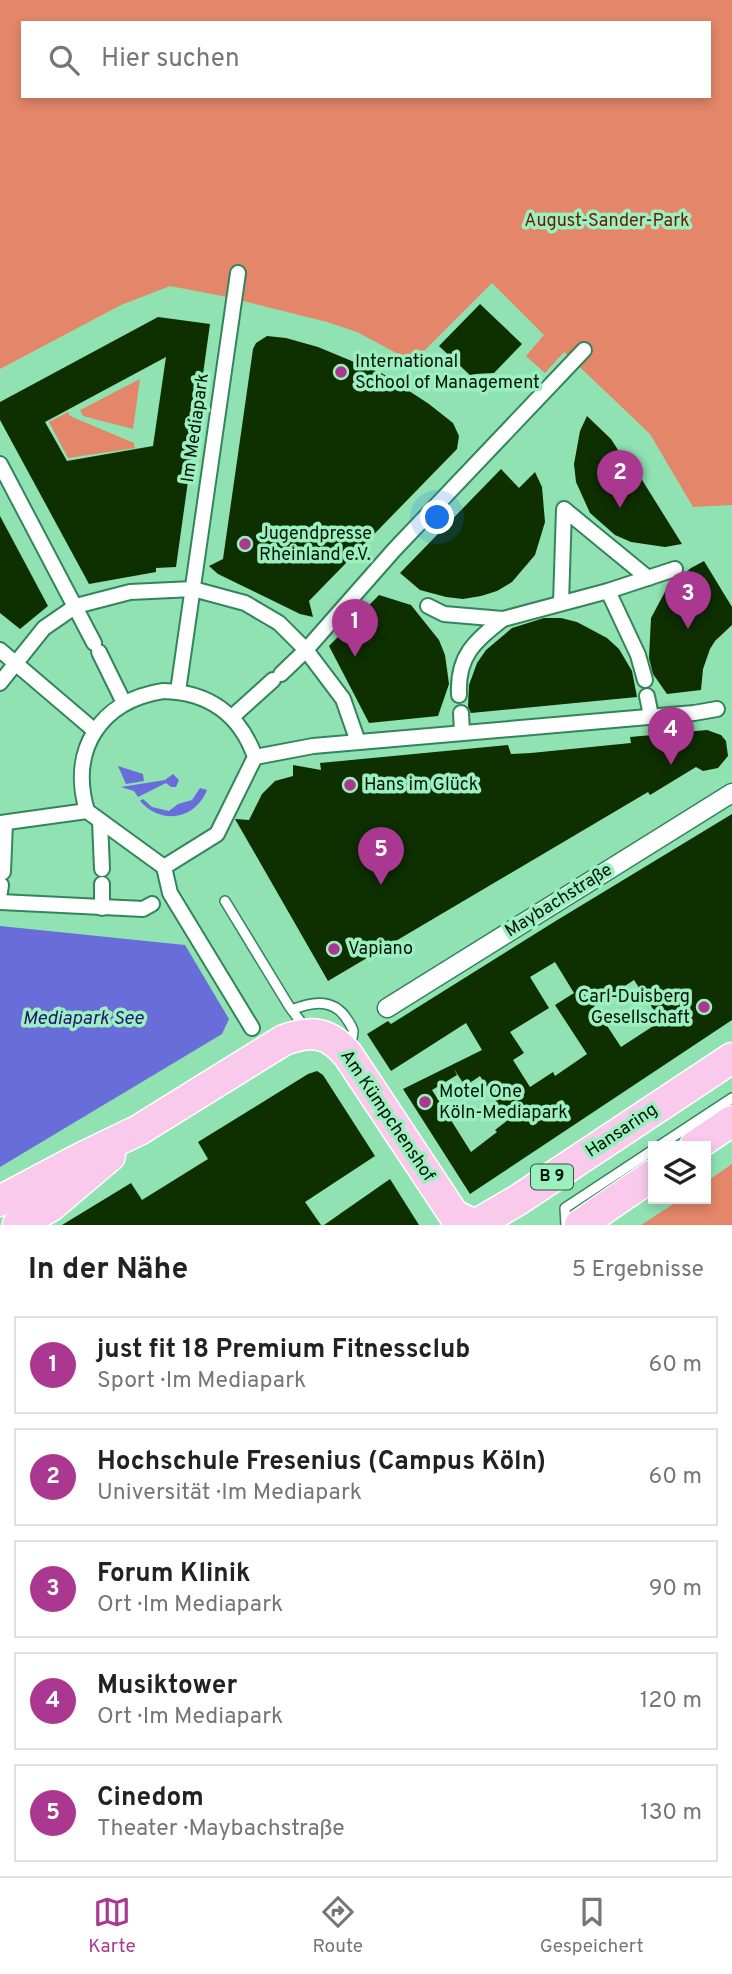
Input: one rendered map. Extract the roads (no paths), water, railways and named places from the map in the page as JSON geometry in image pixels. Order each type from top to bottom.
[{"type":"main road","name":"Am Kümpchenshof","points":[[300,1022],[337,1041],[473,1222]]},
{"type":"main road","points":[[0,1201],[139,1130],[270,1048],[296,1036],[300,1022]]},
{"type":"main road","name":"Hansaring","points":[[473,1222],[732,1058]]},
{"type":"main road","points":[[702,1141],[732,1121]]},
{"type":"main road","points":[[18,1225],[51,1206],[139,1130]]},
{"type":"main road","points":[[580,1225],[648,1178]]},
{"type":"street","name":"Im Mediapark","points":[[178,691],[238,273]]},
{"type":"street","points":[[232,718],[306,650],[394,550],[584,350]]},
{"type":"street","points":[[0,464],[124,703]]},
{"type":"street","points":[[562,603],[561,503],[648,578]]},
{"type":"street","points":[[428,606],[444,614],[503,619],[608,591],[675,569]]},
{"type":"street","points":[[0,683],[44,628],[76,606],[130,592],[193,589],[245,603],[279,623],[306,650],[343,699],[358,742]]},
{"type":"street","points":[[608,591],[638,655],[645,680]]},
{"type":"street","points":[[459,695],[458,675],[466,654],[503,619]]},
{"type":"street","points":[[0,650],[95,731]]},
{"type":"street","points":[[164,867],[87,811],[82,795],[81,770],[87,746],[105,718],[124,703],[147,693],[178,691],[207,699],[232,718],[242,729],[255,757]]},
{"type":"street","points":[[647,696],[651,716]]},
{"type":"street","points":[[255,757],[313,746],[717,709]]},
{"type":"street","points":[[461,713],[462,732]]},
{"type":"street","points":[[164,867],[217,834],[255,757]]},
{"type":"street","name":"Maybachstraße","points":[[387,1008],[732,793]]},
{"type":"street","points":[[0,892],[2,823],[87,811]]},
{"type":"street","points":[[100,821],[102,908]]},
{"type":"street","points":[[164,867],[160,899],[252,1028]]},
{"type":"street","points":[[0,902],[143,909],[160,899]]},
{"type":"lane","points":[[225,901],[300,1022]]},
{"type":"lane","points":[[667,1141],[732,1098]]},
{"type":"lane","points":[[566,1225],[565,1208],[648,1153]]},
{"type":"water","points":[[118,766],[143,774],[144,781],[126,784]]},
{"type":"water","points":[[173,774],[179,780],[176,787],[166,783],[138,797],[134,791],[121,787],[165,780]]},
{"type":"water","points":[[200,788],[207,790],[202,800],[194,808],[177,816],[158,814],[140,801],[143,799],[152,807],[169,811],[178,804],[192,800]]},
{"type":"water","name":"Mediapark See","points":[[0,926],[185,945],[229,1019],[222,1034],[0,1167]]},
{"type":"place","name":"International School of Management","points":[[341,372]]},
{"type":"place","name":"Hochschule Fresenius (Campus Köln)","points":[[620,508]]},
{"type":"place","name":"Jugendpresse Rheinland e.V.","points":[[245,544]]},
{"type":"place","name":"Forum Klinik","points":[[688,629]]},
{"type":"place","name":"just fit 18 Premium Fitnessclub","points":[[355,657]]},
{"type":"place","name":"Musiktower","points":[[671,765]]},
{"type":"place","name":"Hans im Glück","points":[[350,785]]},
{"type":"place","name":"Cinedom","points":[[381,885]]},
{"type":"place","name":"Vapiano","points":[[334,949]]},
{"type":"place","name":"Carl-Duisberg Gesellschaft","points":[[704,1007]]},
{"type":"place","name":"Motel One Köln-Mediapark","points":[[425,1102]]},
{"type":"park label","name":"August-Sander-Park","points":[[607,221]]}]
